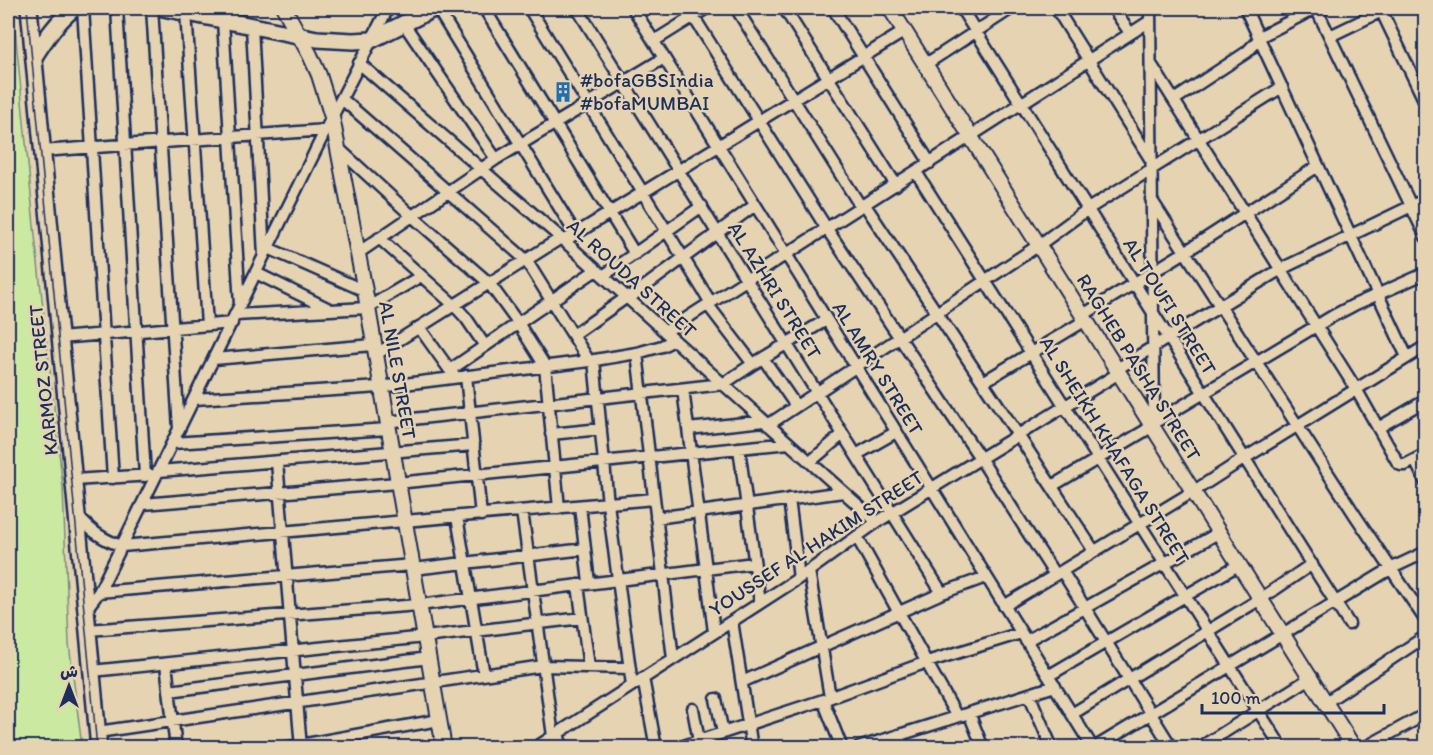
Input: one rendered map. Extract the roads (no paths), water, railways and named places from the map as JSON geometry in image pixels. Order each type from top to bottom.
[{"type":"main road","name":"KARMOZ STREET","points":[[29,8],[98,740]]},
{"type":"main road","points":[[34,57],[51,30],[74,8]]},
{"type":"main road","points":[[163,8],[219,14],[252,26],[335,41],[371,40],[436,8]]},
{"type":"street","points":[[83,8],[113,478]]},
{"type":"street","points":[[117,8],[145,476]]},
{"type":"street","points":[[152,8],[179,430]]},
{"type":"street","name":"AL NILE STREET","points":[[286,8],[319,75],[329,123],[338,148],[444,747]]},
{"type":"street","points":[[377,8],[382,20]]},
{"type":"street","points":[[87,608],[99,592],[329,123],[388,8]]},
{"type":"street","points":[[436,8],[575,233]]},
{"type":"street","points":[[484,8],[635,254]]},
{"type":"street","points":[[529,8],[684,258],[710,304],[796,406]]},
{"type":"street","name":"AL AZHRI STREET","points":[[577,8],[942,593]]},
{"type":"street","name":"AL AMRY STREET","points":[[633,8],[1094,747]]},
{"type":"street","points":[[654,41],[690,12],[707,8]]},
{"type":"street","points":[[736,8],[863,206],[937,313],[1094,551]]},
{"type":"street","points":[[784,8],[896,185]]},
{"type":"street","points":[[833,8],[930,163]]},
{"type":"street","name":"RAGHEB PASHA STREET","points":[[891,8],[1353,746]]},
{"type":"street","name":"AL TOUFI STREET","points":[[961,8],[1349,624]]},
{"type":"street","points":[[926,64],[1012,8]]},
{"type":"street","points":[[1056,8],[1151,165]]},
{"type":"street","points":[[1113,8],[1130,33]]},
{"type":"street","points":[[1150,8],[1151,199],[1154,271],[1153,424]]},
{"type":"street","points":[[1245,8],[1407,357]]},
{"type":"street","points":[[1174,99],[1247,52],[1259,38],[1316,8],[1425,237]]},
{"type":"street","points":[[1330,36],[1383,9],[1425,104]]},
{"type":"street","points":[[186,12],[207,325]]},
{"type":"street","points":[[690,12],[827,229],[1058,573],[1085,608],[1172,747]]},
{"type":"street","points":[[219,14],[230,137],[236,315]]},
{"type":"street","points":[[665,332],[1150,21]]},
{"type":"street","points":[[404,24],[496,159]]},
{"type":"street","points":[[252,26],[266,253]]},
{"type":"street","points":[[214,358],[374,350],[419,327],[905,31]]},
{"type":"street","points":[[358,253],[496,159],[664,58]]},
{"type":"street","name":"AL ROUDA STREET","points":[[359,63],[563,239],[877,522]]},
{"type":"street","points":[[1151,64],[1356,389],[1401,465],[1425,454]]},
{"type":"street","points":[[688,429],[766,423],[796,406],[1039,245],[1151,165],[1282,87]]},
{"type":"street","points":[[342,99],[526,260],[591,360],[598,398],[608,504],[632,685]]},
{"type":"street","points":[[42,151],[258,135],[329,123]]},
{"type":"street","points":[[338,148],[489,283],[545,366],[559,508]]},
{"type":"street","points":[[983,382],[1032,353],[1135,283],[1318,166]]},
{"type":"street","name":"AL SHEIKH KHAFAGA STREET","points":[[916,172],[1282,747]]},
{"type":"street","points":[[1151,199],[1425,621]]},
{"type":"street","name":"YOUSSEF AL HAKIM STREET","points":[[535,747],[760,603],[877,522],[1066,405],[1154,346],[1281,269],[1425,199]]},
{"type":"street","points":[[573,335],[756,205]]},
{"type":"street","points":[[457,374],[485,346],[518,323],[552,300],[635,254],[702,206]]},
{"type":"street","points":[[379,238],[454,305],[485,346]]},
{"type":"street","points":[[266,253],[365,291]]},
{"type":"street","points":[[256,273],[332,310]]},
{"type":"street","points":[[1052,486],[1316,326],[1354,305],[1425,273]]},
{"type":"street","points":[[60,338],[207,325],[236,315],[367,308],[421,276]]},
{"type":"street","points":[[173,443],[387,426],[470,413],[723,384],[826,320]]},
{"type":"street","points":[[419,327],[457,374],[470,413],[481,515]]},
{"type":"street","points":[[195,399],[380,387],[457,374],[545,366],[637,353],[674,340]]},
{"type":"street","points":[[1004,606],[1194,491],[1425,346]]},
{"type":"street","points":[[637,353],[673,659]]},
{"type":"street","points":[[683,389],[714,632]]},
{"type":"street","points":[[1378,428],[1425,400]]},
{"type":"street","points":[[551,434],[601,429]]},
{"type":"street","points":[[856,455],[896,432]]},
{"type":"street","points":[[810,462],[843,434]]},
{"type":"street","points":[[143,504],[397,483],[789,443]]},
{"type":"street","points":[[74,480],[145,476],[474,445]]},
{"type":"street","points":[[739,448],[760,603]]},
{"type":"street","points":[[1414,460],[1425,483]]},
{"type":"street","points":[[277,462],[301,746]]},
{"type":"street","points":[[656,518],[843,492]]},
{"type":"street","points":[[789,499],[822,647],[826,698],[842,747]]},
{"type":"street","points":[[78,515],[97,535],[122,546],[654,500]]},
{"type":"street","points":[[580,506],[585,549],[582,618],[589,667]]},
{"type":"street","points":[[522,512],[543,666],[555,734],[562,747]]},
{"type":"street","points":[[458,517],[484,675]]},
{"type":"street","points":[[678,747],[927,662],[1024,637],[1085,608],[1220,532]]},
{"type":"street","points":[[857,537],[957,717]]},
{"type":"street","points":[[99,592],[465,563],[585,549]]},
{"type":"street","points":[[1094,747],[1392,568],[1425,552]]},
{"type":"street","points":[[88,630],[419,605],[754,563]]},
{"type":"street","points":[[1048,676],[1240,564]]},
{"type":"street","points":[[1072,714],[1262,598],[1312,564]]},
{"type":"street","points":[[742,682],[942,593],[986,577]]},
{"type":"street","points":[[92,671],[425,637],[582,618]]},
{"type":"street","points":[[732,621],[752,747]]},
{"type":"street","points":[[1326,702],[1425,636]]},
{"type":"street","points":[[169,691],[429,658]]},
{"type":"street","points":[[166,664],[176,747]]},
{"type":"street","points":[[98,740],[173,721],[543,666],[630,668]]},
{"type":"street","points":[[643,678],[656,747]]},
{"type":"street","points":[[1200,747],[1311,678]]},
{"type":"street","points":[[858,747],[1054,686]]},
{"type":"street","points":[[1029,694],[1052,747]]},
{"type":"street","points":[[716,699],[723,733]]},
{"type":"street","points":[[693,709],[699,741]]},
{"type":"street","points":[[969,713],[983,747]]},
{"type":"street","points":[[1353,746],[1425,714]]},
{"type":"street","points":[[284,747],[301,746],[439,720]]},
{"type":"street","points":[[898,735],[904,747]]},
{"type":"tram line","points":[[27,8],[97,748]]},
{"type":"place","name":"#bofaGBSIndia #bofaMUMBAI","points":[[563,92]]}]
